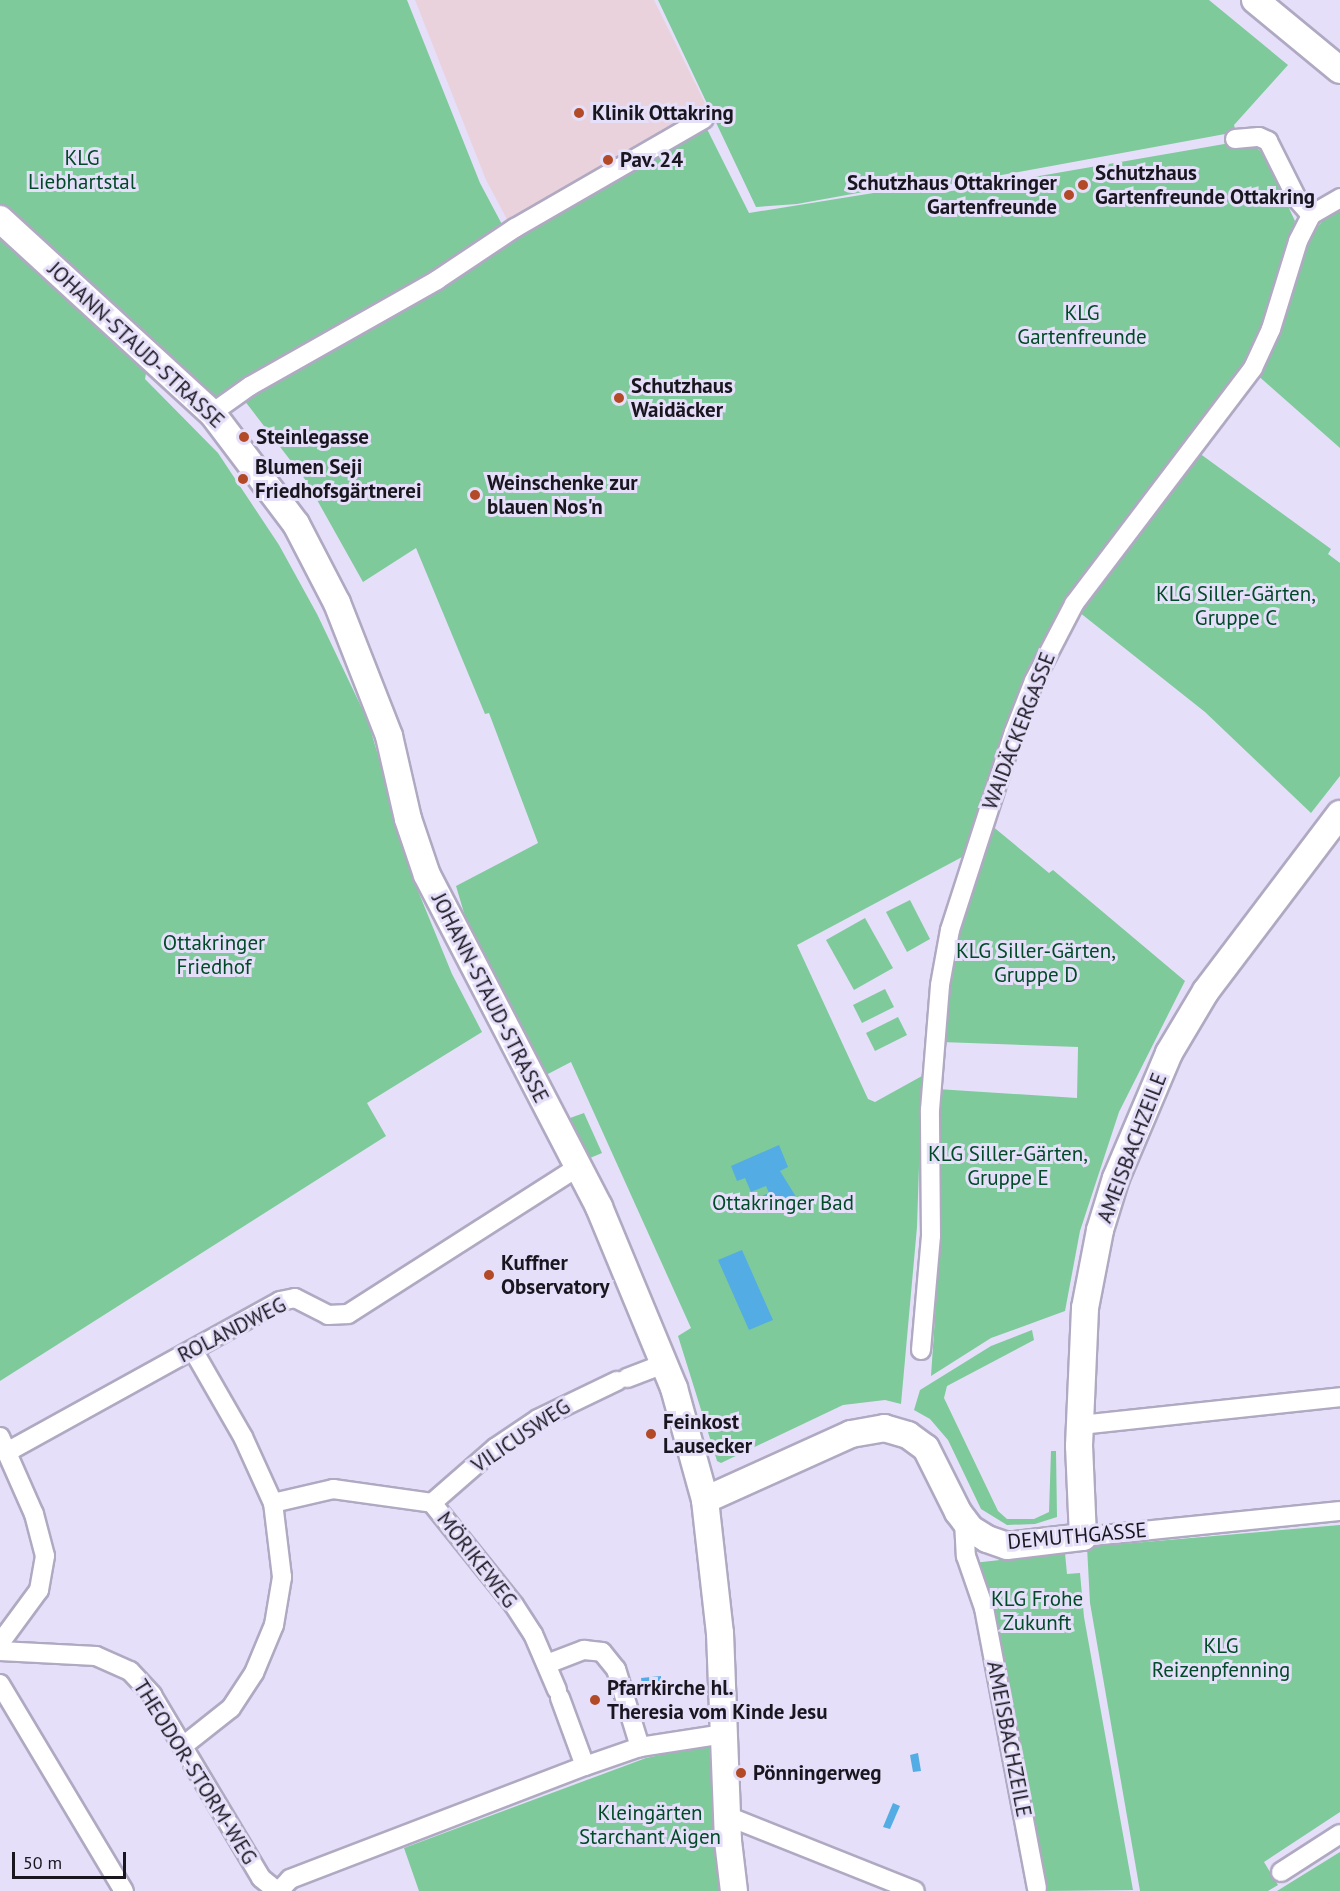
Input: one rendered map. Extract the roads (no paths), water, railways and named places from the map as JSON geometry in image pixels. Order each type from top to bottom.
[{"type":"street","points":[[1255,0],[1340,70]]},
{"type":"street","points":[[213,413],[250,386],[427,286],[515,228],[704,119]]},
{"type":"street","points":[[1235,139],[1259,137],[1268,141],[1297,199],[1311,215],[1340,198]]},
{"type":"street","name":"WAIDÄCKERGASSE","points":[[921,1350],[931,1236],[930,1110],[940,985],[950,930],[1003,763],[1034,681],[1069,612],[1252,368],[1270,329],[1298,240],[1311,215]]},
{"type":"street","name":"JOHANN-STAUD-STRASSE","points":[[0,219],[213,413],[296,524],[337,603],[386,726],[408,819],[427,875],[618,1247],[666,1363],[705,1500],[720,1633],[727,1816],[734,1891]]},
{"type":"street","name":"AMEISBACHZEILE","points":[[1083,1537],[1080,1425],[1090,1282],[1100,1230],[1140,1115],[1169,1053],[1206,991],[1340,814]]},
{"type":"street","name":"ROLANDWEG","points":[[3,1445],[193,1350],[285,1299],[301,1300],[334,1317],[348,1314],[578,1167]]},
{"type":"street","points":[[183,1746],[231,1708],[266,1650],[282,1577],[273,1503],[243,1437],[193,1350]]},
{"type":"street","name":"VILICUSWEG","points":[[432,1503],[495,1448],[538,1419],[622,1379],[666,1363]]},
{"type":"street","points":[[1080,1425],[1340,1397]]},
{"type":"street","name":"DEMUTHGASSE","points":[[705,1500],[851,1434],[884,1428],[908,1435],[926,1448],[964,1521],[980,1535],[1007,1546],[1340,1511]]},
{"type":"street","points":[[0,1643],[36,1595],[44,1574],[41,1537],[3,1445]]},
{"type":"street","name":"MÖRIKEWEG","points":[[273,1503],[333,1489],[432,1503],[514,1605],[547,1665],[585,1766]]},
{"type":"street","name":"AMEISBACHZEILE","points":[[964,1521],[966,1556],[984,1608],[1037,1888]]},
{"type":"street","points":[[547,1665],[584,1650],[602,1652],[616,1669],[640,1748]]},
{"type":"street","name":"THEODOR-STORM-WEG","points":[[0,1651],[96,1656],[114,1662],[142,1682],[183,1746],[261,1878],[278,1891]]},
{"type":"street","points":[[0,1684],[124,1891]]},
{"type":"street","points":[[278,1891],[290,1879],[585,1766],[640,1748],[724,1734]]},
{"type":"street","points":[[727,1816],[915,1891]]},
{"type":"street","points":[[1281,1872],[1340,1834]]},
{"type":"water","points":[[779,1145],[788,1167],[780,1171],[798,1200],[767,1213],[760,1197],[769,1193],[766,1186],[751,1192],[745,1178],[737,1181],[731,1166]]},
{"type":"water","points":[[742,1250],[773,1320],[749,1330],[718,1260]]},
{"type":"water","points":[[661,1676],[661,1685],[642,1687],[641,1678]]},
{"type":"water","points":[[918,1753],[921,1771],[913,1772],[910,1755]]},
{"type":"water","points":[[893,1803],[900,1806],[890,1829],[883,1827]]},
{"type":"place","name":"Klinik Ottakring","points":[[579,113]]},
{"type":"place","name":"Pav. 24","points":[[608,160]]},
{"type":"place","name":"Schutzhaus Gartenfreunde Ottakring","points":[[1083,185]]},
{"type":"place","name":"Schutzhaus Ottakringer Gartenfreunde","points":[[1069,195]]},
{"type":"place","name":"Schutzhaus Waidäcker","points":[[619,398]]},
{"type":"place","name":"Steinlegasse","points":[[244,437]]},
{"type":"place","name":"Blumen Seji Friedhofsgärtnerei","points":[[243,479]]},
{"type":"place","name":"Weinschenke zur blauen Nos'n","points":[[475,495]]},
{"type":"place","name":"Kuffner Observatory","points":[[489,1275]]},
{"type":"place","name":"Feinkost Lausecker","points":[[651,1434]]},
{"type":"place","name":"Pfarrkirche hl. Theresia vom Kinde Jesu","points":[[595,1700]]},
{"type":"place","name":"Pönningerweg","points":[[741,1773]]},
{"type":"park label","name":"KLG Liebhartstal","points":[[82,170]]},
{"type":"park label","name":"KLG Gartenfreunde","points":[[1082,325]]},
{"type":"park label","name":"KLG Siller-Gärten, Gruppe C","points":[[1236,606]]},
{"type":"park label","name":"Ottakringer Friedhof","points":[[214,955]]},
{"type":"park label","name":"KLG Siller-Gärten, Gruppe D","points":[[1036,963]]},
{"type":"park label","name":"KLG Siller-Gärten, Gruppe E","points":[[1008,1166]]},
{"type":"park label","name":"Ottakringer Bad","points":[[783,1203]]},
{"type":"park label","name":"KLG Frohe Zukunft","points":[[1037,1611]]},
{"type":"park label","name":"KLG Reizenpfenning","points":[[1221,1658]]},
{"type":"park label","name":"Kleingärten Starchant Aigen","points":[[650,1825]]}]
